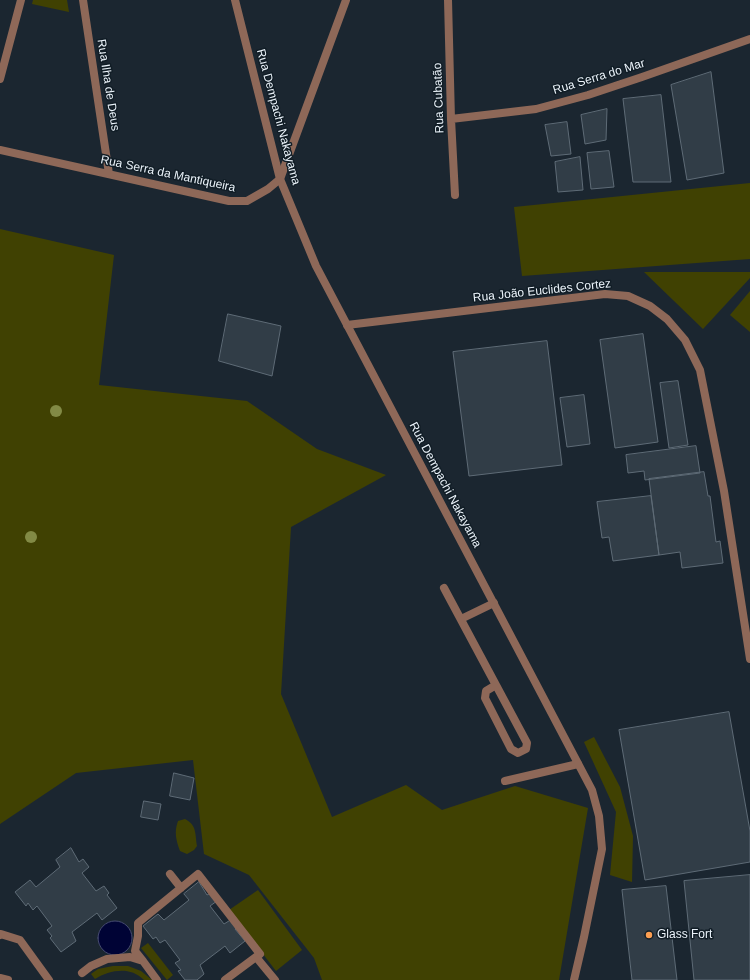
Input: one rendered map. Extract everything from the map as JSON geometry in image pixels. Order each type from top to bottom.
[{"type":"street","points":[[0,79],[21,0]]},
{"type":"street","name":"Rua Ilha de Deus","points":[[82,0],[109,174]]},
{"type":"street","name":"Rua Dempachi Nakayama","points":[[235,0],[280,179],[316,266],[592,790],[599,816],[602,849],[574,980]]},
{"type":"street","points":[[280,179],[346,0]]},
{"type":"street","name":"Rua Cubatão","points":[[448,0],[451,119],[455,195]]},
{"type":"street","name":"Rua Serra do Mar","points":[[451,119],[536,109],[642,78],[750,39]]},
{"type":"street","name":"Rua Serra da Mantiqueira","points":[[0,150],[229,201],[247,201],[268,189],[280,179]]},
{"type":"street","name":"Rua João Euclides Cortez","points":[[347,325],[605,294],[628,296],[650,306],[667,320],[685,340],[700,370],[724,491],[750,659]]},
{"type":"street","points":[[444,588],[461,619],[527,743],[526,749],[518,753],[511,748],[485,698],[486,691],[496,685]]},
{"type":"street","points":[[461,619],[494,603]]},
{"type":"street","points":[[505,782],[578,764]]},
{"type":"street","points":[[170,874],[181,888]]},
{"type":"street","points":[[157,980],[135,951],[138,936],[138,923],[198,874],[260,954],[225,980]]},
{"type":"street","points":[[0,935],[20,940],[49,980]]},
{"type":"street","points":[[82,973],[91,966],[107,959],[130,957],[143,961]]},
{"type":"street","points":[[256,957],[275,980]]},
{"type":"street","points":[[0,978],[8,980]]},
{"type":"shaded area","points":[[33,0],[67,0],[69,12],[32,4]]},
{"type":"shaded area","points":[[750,183],[750,259],[522,276],[514,207]]},
{"type":"shaded area","points":[[0,229],[114,255],[99,385],[247,401],[317,449],[386,475],[291,527],[281,694],[332,817],[406,785],[442,810],[515,786],[588,808],[559,980],[322,980],[314,958],[249,875],[204,854],[193,760],[76,773],[0,824]]},
{"type":"shaded area","points":[[644,272],[750,272],[750,278],[703,329]]},
{"type":"shaded area","points":[[750,291],[750,332],[730,315]]},
{"type":"shaded area","points":[[594,737],[620,787],[633,836],[632,882],[610,875],[616,812],[584,742]]},
{"type":"shaded area","points":[[185,819],[194,827],[197,846],[194,850],[187,854],[180,851],[176,836],[178,821]]},
{"type":"shaded area","points":[[258,890],[302,950],[276,971],[229,910]]},
{"type":"shaded area","points":[[115,921],[127,926],[132,938],[127,950],[115,955],[103,950],[98,938],[103,926]]},
{"type":"shaded area","points":[[148,943],[173,975],[167,980],[141,948]]},
{"type":"shaded area","points":[[113,966],[128,966],[141,971],[152,980],[144,980],[133,973],[126,971],[107,973],[95,979],[91,974],[98,969]]},
{"type":"building","points":[[711,72],[724,173],[687,180],[671,85]]},
{"type":"building","points":[[661,95],[671,182],[633,182],[623,99]]},
{"type":"building","points":[[607,109],[606,140],[585,144],[581,115]]},
{"type":"building","points":[[567,122],[571,154],[551,156],[545,125]]},
{"type":"building","points":[[609,151],[614,187],[591,189],[587,153]]},
{"type":"building","points":[[580,157],[583,190],[558,192],[555,162]]},
{"type":"building","points":[[228,314],[281,326],[272,376],[219,361]]},
{"type":"building","points":[[643,334],[658,442],[615,448],[600,340]]},
{"type":"building","points":[[547,341],[562,465],[469,476],[453,352]]},
{"type":"building","points":[[678,381],[688,445],[669,448],[660,383]]},
{"type":"building","points":[[584,395],[590,444],[567,447],[560,398]]},
{"type":"building","points":[[696,446],[700,473],[645,480],[644,471],[628,473],[626,455]]},
{"type":"building","points":[[704,472],[708,496],[710,496],[716,542],[720,541],[723,563],[682,568],[680,552],[659,555],[649,479]]},
{"type":"building","points":[[651,496],[659,555],[613,561],[609,537],[602,538],[597,502]]},
{"type":"building","points":[[729,712],[750,831],[750,862],[645,880],[619,730]]},
{"type":"building","points":[[174,773],[194,778],[190,800],[170,796]]},
{"type":"building","points":[[144,801],[161,804],[158,820],[141,817]]},
{"type":"building","points":[[71,848],[79,862],[83,859],[89,867],[82,873],[96,891],[104,886],[109,893],[107,895],[117,908],[102,920],[97,913],[72,932],[76,941],[61,952],[50,938],[52,936],[47,930],[52,926],[37,906],[33,910],[28,903],[26,906],[15,892],[30,880],[36,887],[60,867],[56,860]]},
{"type":"building","points":[[750,875],[750,980],[694,980],[684,881]]},
{"type":"building","points":[[199,882],[207,895],[211,893],[217,901],[210,906],[224,924],[232,919],[237,927],[235,929],[245,941],[230,953],[225,946],[200,965],[204,974],[197,980],[185,980],[178,971],[181,970],[175,963],[180,960],[165,940],[160,943],[156,937],[153,939],[143,926],[158,914],[164,920],[189,900],[184,894]]},
{"type":"building","name":"Glass Fort","points":[[666,886],[677,980],[632,980],[622,890]]},
{"type":"place","name":"Glass Fort","points":[[649,935]]}]
